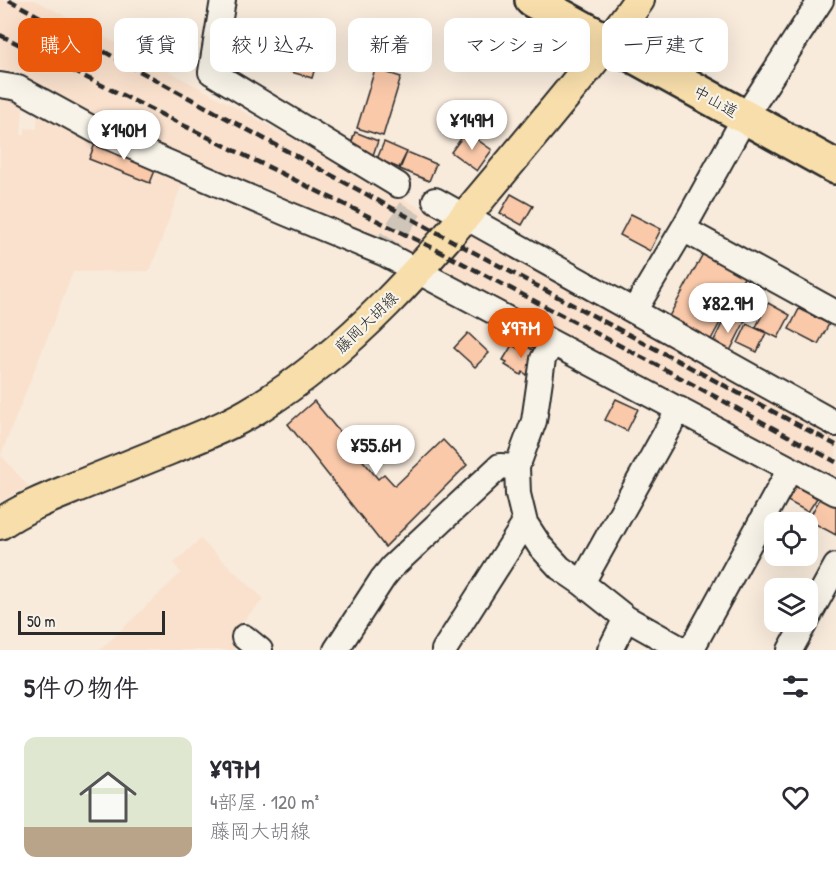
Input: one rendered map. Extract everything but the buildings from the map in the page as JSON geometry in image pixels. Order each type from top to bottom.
[{"type":"highway","name":"中山道","points":[[532,0],[602,38]]},
{"type":"highway","name":"中山道","points":[[663,72],[836,167]]},
{"type":"main road","name":"藤岡大胡線","points":[[626,18],[639,0]]},
{"type":"main road","name":"藤岡大胡線","points":[[0,524],[39,502],[216,430],[291,386],[327,359],[360,330],[418,272],[602,51]]},
{"type":"street","points":[[223,0],[211,72],[398,185]]},
{"type":"street","points":[[634,311],[683,229],[745,117],[821,0]]},
{"type":"street","points":[[0,85],[18,88],[102,134],[383,253],[836,493]]},
{"type":"street","points":[[435,200],[836,424]]},
{"type":"street","points":[[683,229],[836,313]]},
{"type":"street","points":[[552,343],[543,359],[534,422],[517,467],[518,494],[525,523],[540,546],[560,568],[626,618],[683,650]]},
{"type":"street","points":[[582,583],[679,409]]},
{"type":"street","points":[[336,650],[382,578],[392,567],[500,466],[517,467]]},
{"type":"street","points":[[691,650],[790,469]]},
{"type":"street","points":[[444,650],[525,523]]},
{"type":"street","points":[[818,598],[836,566]]},
{"type":"street","points":[[610,650],[626,618]]},
{"type":"street","points":[[790,650],[800,632]]},
{"type":"shaded area","points":[[0,0],[35,0],[69,18],[18,18],[18,72],[102,72],[102,36],[114,42],[114,72],[170,72],[836,435],[836,483],[346,227],[263,187],[156,148],[0,69]]},
{"type":"shaded area","points":[[0,93],[24,99],[21,135],[25,135],[25,128],[37,129],[38,106],[186,173],[150,271],[73,272],[1,455],[29,487],[0,502]]},
{"type":"shaded area","points":[[200,539],[264,599],[239,625],[247,633],[233,650],[100,650],[181,573],[174,563]]},
{"type":"tunnel","points":[[378,259],[417,199]]},
{"type":"railway","points":[[9,0],[447,238],[836,445]]},
{"type":"railway","points":[[0,35],[437,250],[836,462]]}]
